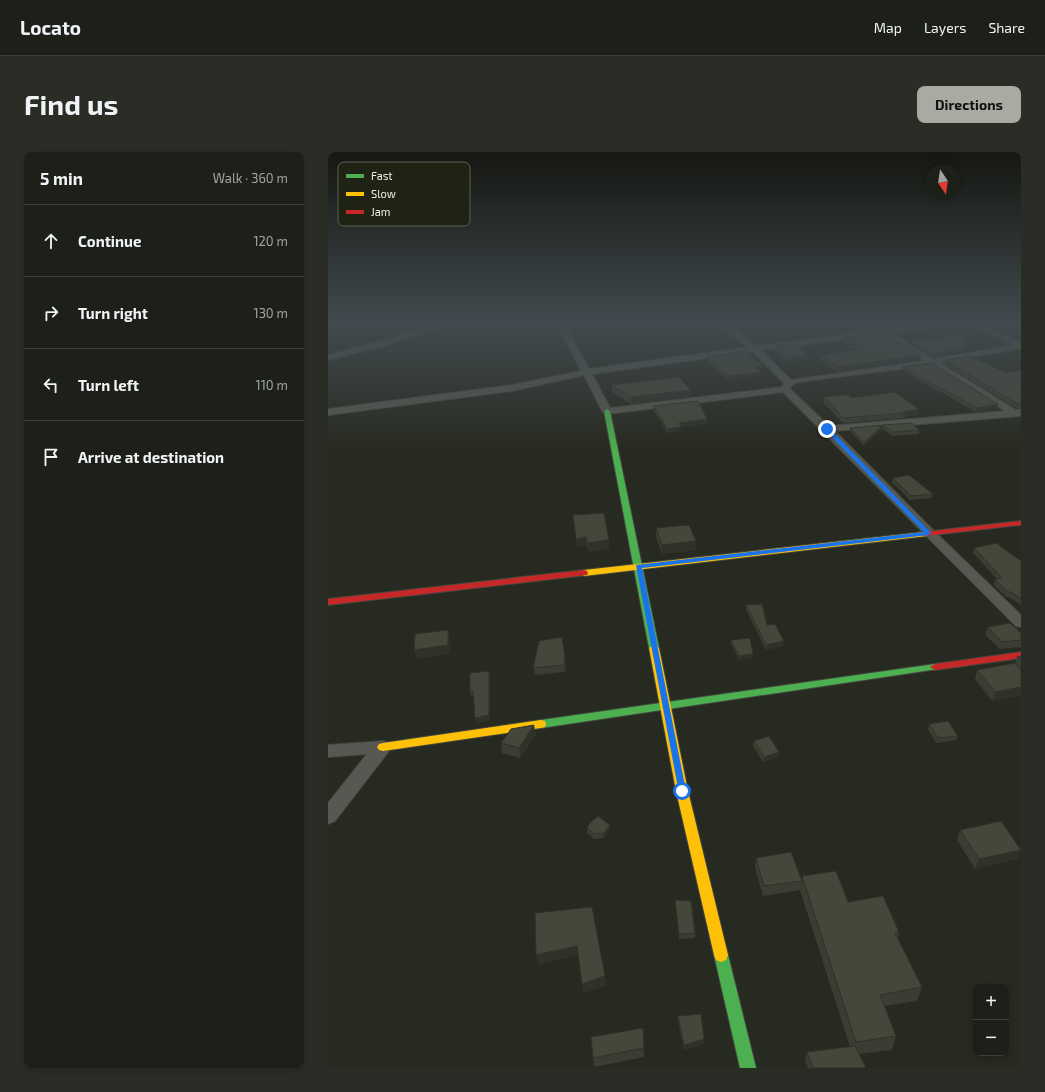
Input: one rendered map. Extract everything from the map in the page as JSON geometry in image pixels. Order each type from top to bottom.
[{"type":"street","points":[[583,367],[607,411],[667,707],[682,791],[748,1068]]},
{"type":"street","points":[[328,412],[512,388],[555,380],[586,372],[625,367]]},
{"type":"street","points":[[770,367],[827,429],[929,533],[1021,622]]},
{"type":"street","points":[[607,411],[787,386],[798,380],[897,367]]},
{"type":"street","points":[[940,367],[1019,414]]},
{"type":"street","points":[[827,429],[1019,414]]},
{"type":"street","points":[[328,602],[1021,523]]},
{"type":"street","points":[[328,751],[383,747],[667,707],[720,697],[1021,655]]},
{"type":"street","points":[[328,816],[383,747]]},
{"type":"building","points":[[718,367],[757,367],[755,367],[761,372],[728,376]]},
{"type":"building","points":[[902,367],[937,367],[998,404],[977,408]]},
{"type":"building","points":[[956,367],[993,367],[1007,373],[1021,370],[1021,404],[1018,404]]},
{"type":"building","points":[[679,377],[691,390],[631,397],[612,385]]},
{"type":"building","points":[[895,392],[919,409],[903,412],[904,413],[843,418],[824,397],[848,395],[851,398]]},
{"type":"building","points":[[698,401],[707,419],[679,423],[681,427],[667,429],[653,406]]},
{"type":"building","points":[[912,423],[919,430],[892,432],[883,425]]},
{"type":"building","points":[[883,425],[864,443],[850,428]]},
{"type":"building","points":[[909,475],[933,494],[911,496],[893,478]]},
{"type":"building","points":[[604,513],[609,540],[588,543],[586,537],[576,539],[573,515]]},
{"type":"building","points":[[689,525],[696,541],[662,545],[656,528]]},
{"type":"building","points":[[996,543],[1021,561],[1021,599],[1011,592],[1008,592],[995,579],[1002,578],[974,548]]},
{"type":"building","points":[[762,604],[767,625],[775,624],[784,641],[766,645],[746,605]]},
{"type":"building","points":[[1010,623],[1021,633],[1021,640],[1002,642],[988,627]]},
{"type":"building","points":[[448,630],[448,645],[414,650],[415,634]]},
{"type":"building","points":[[562,637],[565,656],[564,665],[533,668],[539,641]]},
{"type":"building","points":[[750,638],[753,654],[739,656],[731,640]]},
{"type":"building","points":[[1015,663],[1021,670],[1021,687],[995,692],[977,670]]},
{"type":"building","points":[[489,671],[489,715],[475,718],[473,691],[470,691],[470,673]]},
{"type":"building","points":[[948,721],[958,736],[938,738],[929,724]]},
{"type":"building","points":[[534,725],[519,748],[501,743],[511,729]]},
{"type":"building","points":[[769,736],[779,752],[764,757],[754,741]]},
{"type":"building","points":[[598,816],[610,825],[604,833],[594,834],[587,828]]},
{"type":"building","points":[[1001,821],[1021,850],[979,859],[960,830]]},
{"type":"building","points":[[791,852],[802,881],[764,886],[756,858]]},
{"type":"building","points":[[836,871],[848,902],[883,896],[899,932],[895,933],[922,987],[880,995],[896,1036],[856,1042],[802,876]]},
{"type":"building","points":[[675,900],[691,901],[695,933],[679,934]]},
{"type":"building","points":[[592,907],[605,976],[582,984],[577,946],[536,955],[535,913]]},
{"type":"building","points":[[701,1014],[704,1039],[684,1045],[678,1016]]},
{"type":"building","points":[[643,1028],[644,1048],[593,1058],[591,1037]]},
{"type":"building","points":[[855,1046],[866,1068],[813,1068],[807,1052]]},
{"type":"traffic: fast","points":[[607,411],[654,648]]},
{"type":"traffic: fast","points":[[541,724],[935,667]]},
{"type":"traffic: fast","points":[[721,955],[748,1068]]},
{"type":"traffic: slow","points":[[584,573],[924,534]]},
{"type":"traffic: slow","points":[[654,648],[682,791],[721,955]]},
{"type":"traffic: slow","points":[[383,747],[541,724]]},
{"type":"traffic: jam","points":[[924,534],[1021,523]]},
{"type":"traffic: jam","points":[[328,602],[584,573]]},
{"type":"traffic: jam","points":[[935,667],[1021,655]]},
{"type":"route","points":[[682,791],[667,707],[638,566],[929,533],[827,429]]}]
